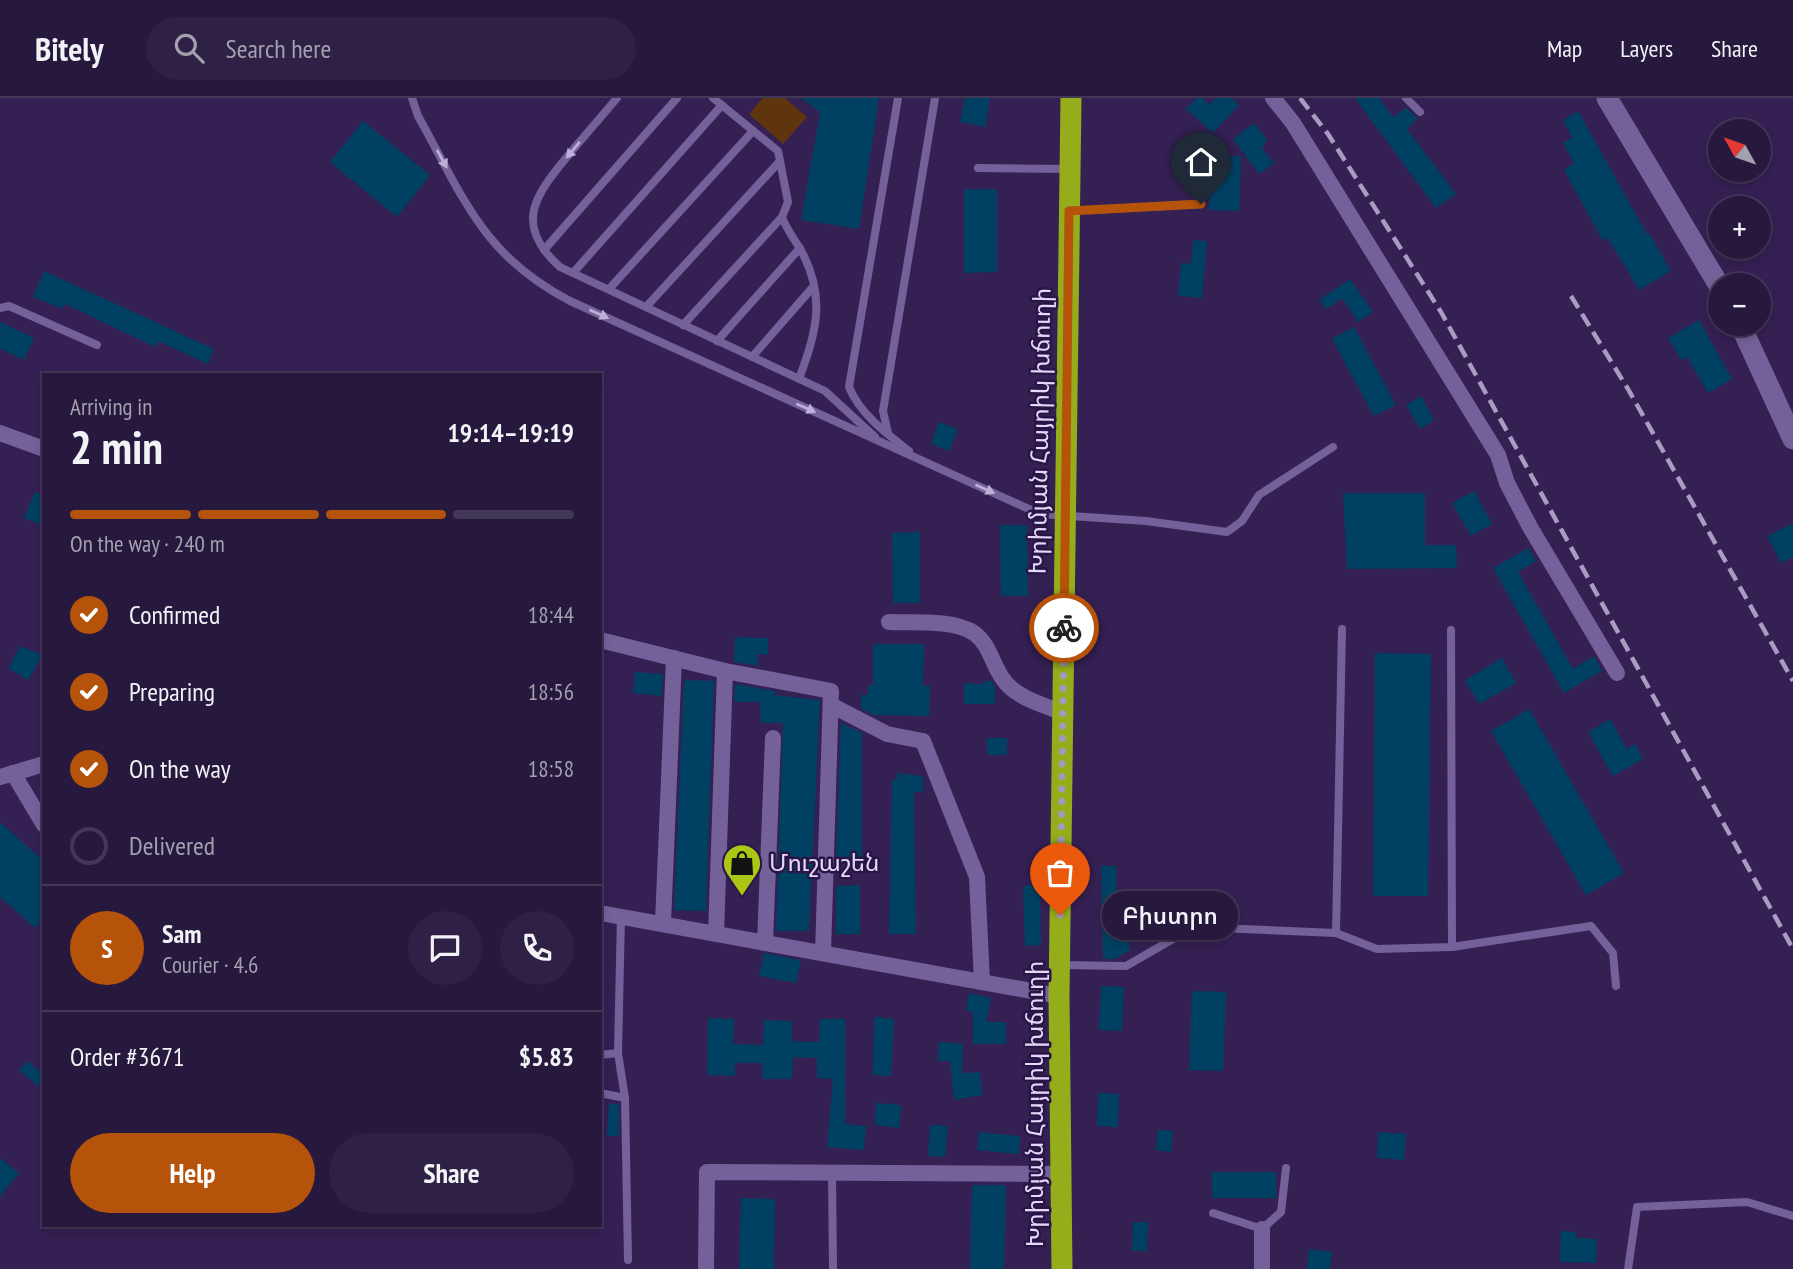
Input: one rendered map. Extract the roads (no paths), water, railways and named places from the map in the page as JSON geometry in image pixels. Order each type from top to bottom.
[{"type":"highway","name":"Խրիմյան Հայրիկ խճուղի","points":[[1062,1269],[1059,965],[1071,98]]},
{"type":"street","points":[[1273,98],[1293,123],[1471,409],[1498,455],[1507,483],[1530,527],[1617,673]]},
{"type":"street","points":[[1607,98],[1712,273]]},
{"type":"street","points":[[1746,336],[1793,439]]},
{"type":"street","points":[[0,433],[42,448]]},
{"type":"street","points":[[889,622],[953,626],[974,633],[985,645],[1004,681],[1016,693],[1063,713]]},
{"type":"street","points":[[602,640],[725,671],[831,691],[823,953]]},
{"type":"street","points":[[663,923],[674,658]]},
{"type":"street","points":[[716,934],[725,671]]},
{"type":"street","points":[[831,705],[887,734],[923,741],[977,877],[982,982]]},
{"type":"street","points":[[765,943],[773,738]]},
{"type":"street","points":[[42,765],[6,775],[42,822]]},
{"type":"street","points":[[602,913],[1059,996]]},
{"type":"street","points":[[706,1269],[707,1172],[1062,1174]]},
{"type":"street","points":[[1262,1229],[1262,1269]]},
{"type":"lane","points":[[412,98],[418,116],[489,240],[528,277],[570,301],[1040,514],[1227,532],[1241,521],[1259,495],[1333,447]]},
{"type":"lane","points":[[617,98],[540,188],[533,211],[537,239],[544,250],[560,267],[825,391],[879,441]]},
{"type":"lane","points":[[544,250],[677,98]]},
{"type":"lane","points":[[684,325],[782,217],[788,202],[778,151],[713,98]]},
{"type":"lane","points":[[898,98],[849,387],[855,402],[888,435],[923,461]]},
{"type":"lane","points":[[888,435],[883,411],[934,98]]},
{"type":"lane","points":[[1406,98],[1420,112]]},
{"type":"lane","points":[[573,273],[722,105]]},
{"type":"lane","points":[[609,289],[754,131]]},
{"type":"lane","points":[[646,307],[780,161]]},
{"type":"lane","points":[[978,168],[1070,169]]},
{"type":"lane","points":[[1069,211],[1201,204]]},
{"type":"lane","points":[[782,217],[800,248],[813,288],[816,333],[799,379]]},
{"type":"lane","points":[[717,341],[800,248]]},
{"type":"lane","points":[[752,357],[813,288]]},
{"type":"lane","points":[[0,308],[9,306],[97,345]]},
{"type":"lane","points":[[1336,933],[1342,629]]},
{"type":"lane","points":[[1451,630],[1452,947]]},
{"type":"lane","points":[[621,916],[618,1053],[625,1098],[628,1260]]},
{"type":"lane","points":[[1059,965],[1126,966],[1194,927],[1336,933],[1377,949],[1452,947],[1591,926],[1613,953],[1616,986]]},
{"type":"lane","points":[[602,1055],[618,1053]]},
{"type":"lane","points":[[602,1093],[625,1098]]},
{"type":"lane","points":[[1213,1213],[1262,1229],[1281,1212],[1286,1168]]},
{"type":"lane","points":[[832,1173],[834,1269]]},
{"type":"lane","points":[[1628,1269],[1637,1207],[1747,1202],[1793,1216]]},
{"type":"railway","points":[[1300,98],[1328,134],[1441,312],[1793,949]]},
{"type":"railway","points":[[1571,296],[1628,389],[1793,681]]},
{"type":"place","name":"Մուշաշեն","points":[[742,897]]},
{"type":"place","name":"Բիստրո","points":[[1060,915]]}]
